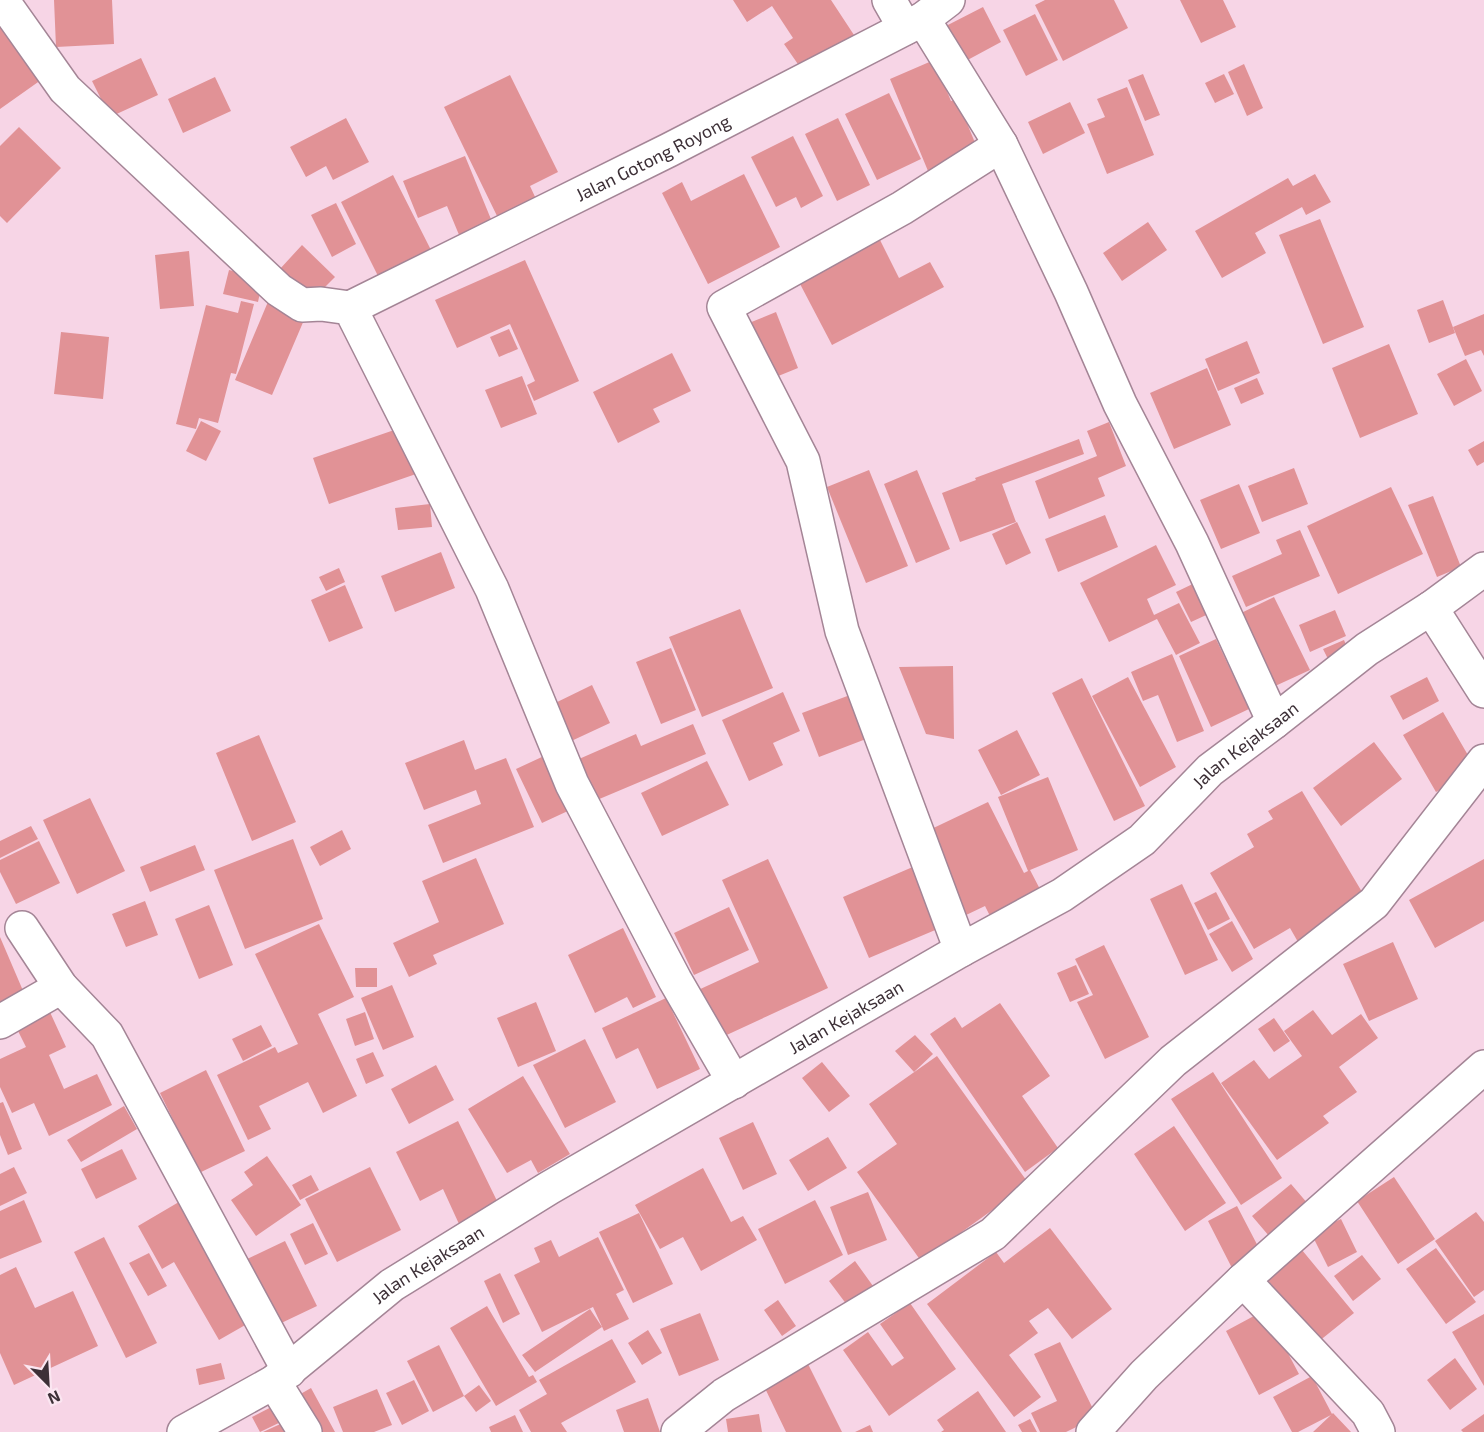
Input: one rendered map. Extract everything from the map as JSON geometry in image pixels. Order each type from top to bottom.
[{"type":"street","points":[[2,0],[65,88],[279,290],[302,305],[321,304],[350,308],[492,589],[572,783],[675,980],[734,1082]]},
{"type":"street","points":[[889,0],[925,16],[1001,146],[1071,292],[1120,404],[1192,543],[1274,722]]},
{"type":"street","name":"Jalan Gotong Royong","points":[[350,308],[669,150],[925,16]]},
{"type":"street","points":[[961,950],[842,631],[802,461],[724,307],[902,208],[1001,146]]},
{"type":"street","name":"Jalan Kejaksaan","points":[[184,1432],[282,1376],[392,1285],[549,1188],[961,950],[1062,895],[1142,840],[1210,770],[1367,649],[1431,608],[1484,568]]},
{"type":"street","points":[[1431,608],[1484,691]]},
{"type":"street","points":[[678,1432],[723,1395],[993,1234],[1173,1061],[1374,903],[1484,761]]},
{"type":"street","points":[[22,928],[61,987],[107,1035],[282,1376],[305,1432]]},
{"type":"street","points":[[0,1022],[61,987]]},
{"type":"street","points":[[1093,1432],[1144,1375],[1242,1280],[1484,1067]]},
{"type":"street","points":[[1242,1280],[1368,1413],[1378,1432]]},
{"type":"building","points":[[54,0],[112,0],[114,44],[56,47]]},
{"type":"building","points":[[733,0],[831,0],[854,35],[802,70],[784,44],[793,38],[772,6],[747,22]]},
{"type":"building","points":[[1045,0],[1114,0],[1128,28],[1063,61],[1035,5]]},
{"type":"building","points":[[1180,0],[1223,0],[1236,27],[1201,43]]},
{"type":"building","points":[[983,7],[1001,42],[962,63],[944,27]]},
{"type":"building","points":[[1035,14],[1058,60],[1026,76],[1003,30]]},
{"type":"building","points":[[0,22],[41,80],[0,109]]},
{"type":"building","points":[[141,58],[158,95],[110,117],[92,81]]},
{"type":"building","points":[[934,60],[951,101],[957,99],[978,150],[928,171],[890,79]]},
{"type":"building","points":[[1244,64],[1263,108],[1247,116],[1228,72]]},
{"type":"building","points":[[1143,74],[1160,115],[1145,121],[1128,80]]},
{"type":"building","points":[[1224,74],[1234,94],[1215,103],[1205,83]]},
{"type":"building","points":[[510,75],[558,172],[530,186],[536,199],[498,218],[444,107]]},
{"type":"building","points":[[215,77],[231,111],[183,133],[168,99]]},
{"type":"building","points":[[1127,87],[1154,155],[1107,174],[1087,124],[1105,117],[1097,99]]},
{"type":"building","points":[[889,93],[921,159],[877,180],[845,114]]},
{"type":"building","points":[[1070,102],[1085,133],[1043,154],[1028,122]]},
{"type":"building","points":[[346,118],[369,162],[333,180],[326,166],[306,177],[290,147]]},
{"type":"building","points":[[838,118],[870,185],[837,201],[805,134]]},
{"type":"building","points":[[19,127],[61,168],[7,223],[0,216],[0,146]]},
{"type":"building","points":[[793,136],[823,196],[801,208],[796,197],[776,207],[751,157]]},
{"type":"building","points":[[465,156],[495,229],[462,242],[447,206],[418,218],[403,181]]},
{"type":"building","points":[[744,174],[780,247],[708,284],[662,193],[682,182],[691,201]]},
{"type":"building","points":[[1315,174],[1331,202],[1306,215],[1302,207],[1255,233],[1266,253],[1222,278],[1195,231],[1288,178],[1293,186]]},
{"type":"building","points":[[393,175],[433,254],[380,280],[341,202]]},
{"type":"building","points":[[336,203],[356,244],[332,257],[311,215]]},
{"type":"building","points":[[1320,219],[1364,327],[1323,344],[1279,235]]},
{"type":"building","points":[[1148,222],[1167,250],[1122,281],[1103,253]]},
{"type":"building","points":[[880,240],[899,278],[930,262],[944,287],[832,345],[799,282]]},
{"type":"building","points":[[302,245],[335,277],[311,301],[279,270]]},
{"type":"building","points":[[189,251],[194,306],[160,309],[155,255]]},
{"type":"building","points":[[525,260],[579,381],[534,401],[527,385],[535,381],[510,324],[457,348],[435,300]]},
{"type":"building","points":[[229,270],[263,278],[258,302],[223,294]]},
{"type":"building","points":[[270,297],[307,313],[272,395],[235,380]]},
{"type":"building","points":[[1443,300],[1455,333],[1429,343],[1417,310]]},
{"type":"building","points":[[241,301],[254,304],[236,374],[231,373],[218,423],[199,418],[196,429],[176,424],[206,305],[238,313]]},
{"type":"building","points":[[776,312],[798,368],[766,381],[744,325]]},
{"type":"building","points":[[1484,314],[1484,356],[1481,350],[1465,356],[1453,327]]},
{"type":"building","points":[[509,329],[518,349],[499,357],[490,337]]},
{"type":"building","points":[[61,332],[109,337],[103,399],[54,394]]},
{"type":"building","points":[[1247,341],[1260,373],[1218,391],[1205,359]]},
{"type":"building","points":[[1389,344],[1418,414],[1360,438],[1332,368]]},
{"type":"building","points":[[672,353],[691,391],[653,409],[660,422],[618,443],[593,392]]},
{"type":"building","points":[[1466,359],[1482,391],[1454,406],[1437,374]]},
{"type":"building","points":[[1207,368],[1231,425],[1174,449],[1150,393]]},
{"type":"building","points":[[522,376],[537,414],[501,428],[485,390]]},
{"type":"building","points":[[1257,378],[1264,394],[1241,404],[1234,388]]},
{"type":"building","points":[[201,421],[221,431],[206,461],[186,451]]},
{"type":"building","points":[[1109,422],[1126,466],[1098,478],[1105,496],[1049,519],[1035,481],[1097,456],[1087,431]]},
{"type":"building","points":[[400,428],[416,474],[329,504],[313,458]]},
{"type":"building","points":[[1079,439],[1084,454],[1002,484],[1016,522],[960,542],[942,493],[976,480],[975,478]]},
{"type":"building","points":[[1484,441],[1484,462],[1477,466],[1468,450]]},
{"type":"building","points":[[1294,468],[1308,504],[1262,522],[1248,486]]},
{"type":"building","points":[[869,470],[908,566],[866,583],[827,487]]},
{"type":"building","points":[[917,470],[950,549],[916,563],[884,484]]},
{"type":"building","points":[[1239,484],[1260,533],[1221,549],[1200,500]]},
{"type":"building","points":[[1391,487],[1423,554],[1338,594],[1307,526]]},
{"type":"building","points":[[1433,496],[1461,567],[1437,577],[1408,505]]},
{"type":"building","points":[[430,504],[432,527],[398,530],[395,508]]},
{"type":"building","points":[[1105,515],[1118,547],[1058,572],[1045,539]]},
{"type":"building","points":[[1017,522],[1031,553],[1006,565],[992,534]]},
{"type":"building","points":[[1300,530],[1320,576],[1246,607],[1232,576],[1282,554],[1276,540]]},
{"type":"building","points":[[1156,545],[1176,585],[1147,599],[1154,615],[1179,603],[1200,643],[1176,655],[1157,619],[1109,642],[1080,583]]},
{"type":"building","points":[[441,552],[455,588],[395,612],[381,576]]},
{"type":"building","points":[[339,568],[345,582],[326,591],[319,577]]},
{"type":"building","points":[[1201,580],[1215,611],[1191,622],[1176,592]]},
{"type":"building","points":[[345,585],[363,628],[329,642],[311,600]]},
{"type":"building","points":[[1274,597],[1310,670],[1273,687],[1237,615]]},
{"type":"building","points":[[740,609],[773,688],[702,717],[669,637]]},
{"type":"building","points":[[1335,610],[1346,636],[1310,652],[1299,625]]},
{"type":"building","points":[[1216,639],[1249,709],[1211,727],[1179,656]]},
{"type":"building","points":[[1344,640],[1348,650],[1328,659],[1323,649]]},
{"type":"building","points":[[671,648],[696,710],[661,724],[636,662]]},
{"type":"building","points":[[1172,654],[1204,731],[1177,742],[1158,695],[1143,701],[1131,672]]},
{"type":"building","points":[[953,666],[954,739],[926,734],[899,667]]},
{"type":"building","points":[[1128,677],[1176,767],[1140,787],[1092,696]]},
{"type":"building","points":[[1427,677],[1439,701],[1403,720],[1390,696]]},
{"type":"building","points":[[1082,678],[1145,806],[1114,821],[1052,693]]},
{"type":"building","points":[[592,685],[610,723],[567,743],[549,706]]},
{"type":"building","points":[[783,692],[800,731],[773,743],[783,765],[749,781],[722,720]]},
{"type":"building","points":[[850,695],[866,739],[819,757],[802,713]]},
{"type":"building","points":[[1443,712],[1476,769],[1436,792],[1403,735]]},
{"type":"building","points":[[693,724],[706,754],[597,800],[579,759],[636,734],[641,746]]},
{"type":"building","points":[[1017,730],[1040,775],[1001,795],[978,750]]},
{"type":"building","points":[[259,735],[296,822],[252,841],[216,753]]},
{"type":"building","points":[[464,740],[475,770],[506,758],[534,827],[443,863],[428,825],[481,804],[476,790],[424,810],[405,763]]},
{"type":"building","points":[[1374,742],[1402,779],[1341,826],[1313,788]]},
{"type":"building","points":[[544,756],[570,810],[542,823],[516,769]]},
{"type":"building","points":[[707,761],[729,805],[662,836],[641,793]]},
{"type":"building","points":[[1048,777],[1078,850],[1030,870],[1043,895],[992,920],[985,906],[964,916],[923,833],[988,802],[1024,873],[1028,871],[998,797]]},
{"type":"building","points":[[1302,791],[1368,902],[1298,942],[1290,928],[1254,949],[1210,873],[1254,847],[1247,834],[1273,819],[1268,811]]},
{"type":"building","points":[[90,798],[125,871],[77,894],[43,820]]},
{"type":"building","points":[[31,826],[38,839],[0,858],[0,841]]},
{"type":"building","points":[[342,830],[351,849],[320,866],[310,847]]},
{"type":"building","points":[[293,839],[323,919],[245,949],[214,870]]},
{"type":"building","points":[[39,841],[60,883],[16,904],[0,872],[0,860]]},
{"type":"building","points":[[195,845],[205,870],[150,892],[140,867]]},
{"type":"building","points":[[476,858],[504,924],[433,955],[437,964],[409,977],[393,943],[439,922],[422,881]]},
{"type":"building","points":[[768,859],[828,988],[718,1039],[696,991],[759,962],[722,880]]},
{"type":"building","points":[[1484,859],[1484,921],[1435,948],[1409,900]]},
{"type":"building","points":[[915,866],[940,928],[869,958],[843,897]]},
{"type":"building","points":[[1182,884],[1218,960],[1185,975],[1150,899]]},
{"type":"building","points":[[1216,892],[1230,919],[1208,930],[1194,903]]},
{"type":"building","points":[[145,901],[158,935],[126,947],[112,914]]},
{"type":"building","points":[[209,905],[233,965],[199,979],[175,919]]},
{"type":"building","points":[[729,907],[749,950],[694,975],[674,933]]},
{"type":"building","points":[[1232,921],[1253,959],[1232,972],[1209,934]]},
{"type":"building","points":[[319,924],[354,997],[318,1014],[357,1096],[323,1113],[308,1082],[259,1106],[271,1129],[248,1140],[217,1075],[275,1047],[278,1053],[298,1044],[255,954]]},
{"type":"building","points":[[623,928],[656,997],[633,1008],[627,997],[595,1013],[568,955]]},
{"type":"building","points":[[0,937],[24,993],[0,1004]]},
{"type":"building","points":[[1393,942],[1418,999],[1369,1021],[1343,964]]},
{"type":"building","points":[[1104,945],[1149,1037],[1105,1059],[1077,1002],[1093,995],[1075,959]]},
{"type":"building","points":[[1076,965],[1089,994],[1070,1002],[1057,973]]},
{"type":"building","points":[[355,968],[377,968],[377,987],[356,987]]},
{"type":"building","points":[[392,985],[414,1037],[383,1050],[361,998]]},
{"type":"building","points":[[666,998],[700,1069],[657,1089],[638,1048],[616,1059],[602,1028]]},
{"type":"building","points":[[536,1002],[556,1051],[518,1067],[497,1018]]},
{"type":"building","points":[[1000,1003],[1050,1076],[1022,1096],[1058,1148],[1025,1172],[930,1034],[955,1017],[962,1028]]},
{"type":"building","points":[[49,1010],[66,1047],[49,1055],[64,1089],[97,1074],[112,1105],[49,1136],[34,1103],[12,1113],[0,1087],[0,1059],[26,1047],[15,1025]]},
{"type":"building","points":[[1313,1010],[1332,1035],[1361,1014],[1378,1038],[1339,1067],[1357,1092],[1323,1116],[1329,1123],[1277,1160],[1221,1083],[1254,1060],[1269,1079],[1302,1056],[1284,1031]]},
{"type":"building","points":[[365,1012],[374,1039],[355,1046],[346,1019]]},
{"type":"building","points":[[1274,1018],[1290,1041],[1274,1052],[1258,1029]]},
{"type":"building","points":[[261,1025],[272,1046],[243,1061],[232,1039]]},
{"type":"building","points":[[915,1035],[933,1054],[914,1072],[895,1051]]},
{"type":"building","points":[[585,1039],[616,1102],[565,1128],[533,1065]]},
{"type":"building","points":[[373,1052],[384,1076],[366,1084],[356,1059]]},
{"type":"building","points":[[937,1056],[1029,1184],[921,1261],[857,1172],[897,1144],[869,1104]]},
{"type":"building","points":[[822,1062],[850,1096],[829,1112],[802,1078]]},
{"type":"building","points":[[436,1065],[454,1100],[409,1124],[391,1089]]},
{"type":"building","points":[[206,1070],[245,1151],[199,1173],[160,1093]]},
{"type":"building","points":[[1213,1072],[1282,1178],[1241,1205],[1171,1099]]},
{"type":"building","points":[[523,1076],[570,1154],[538,1173],[531,1160],[507,1173],[468,1109]]},
{"type":"building","points":[[3,1102],[22,1149],[8,1155],[0,1135],[0,1103]]},
{"type":"building","points":[[124,1106],[137,1129],[81,1162],[67,1140]]},
{"type":"building","points":[[458,1121],[499,1205],[459,1224],[443,1189],[420,1201],[396,1152]]},
{"type":"building","points":[[753,1122],[777,1174],[743,1190],[719,1138]]},
{"type":"building","points":[[1174,1126],[1226,1203],[1185,1231],[1134,1154]]},
{"type":"building","points":[[828,1137],[847,1168],[808,1191],[789,1160]]},
{"type":"building","points":[[122,1149],[137,1179],[96,1199],[81,1169]]},
{"type":"building","points":[[267,1156],[301,1205],[256,1236],[231,1200],[253,1185],[244,1172]]},
{"type":"building","points":[[14,1167],[27,1193],[0,1206],[0,1174]]},
{"type":"building","points":[[370,1167],[401,1230],[337,1262],[305,1199]]},
{"type":"building","points":[[703,1168],[731,1222],[743,1216],[757,1240],[701,1271],[683,1237],[660,1249],[635,1205]]},
{"type":"building","points":[[311,1175],[319,1190],[300,1200],[292,1185]]},
{"type":"building","points":[[1394,1177],[1435,1239],[1398,1264],[1357,1201]]},
{"type":"building","points":[[1291,1184],[1314,1211],[1275,1243],[1252,1216]]},
{"type":"building","points":[[868,1192],[887,1240],[848,1255],[830,1207]]},
{"type":"building","points":[[184,1199],[254,1320],[219,1340],[174,1262],[162,1269],[138,1226]]},
{"type":"building","points":[[24,1200],[42,1242],[0,1259],[0,1211]]},
{"type":"building","points":[[815,1200],[843,1255],[785,1284],[758,1229]]},
{"type":"building","points":[[1237,1206],[1262,1254],[1233,1270],[1208,1221]]},
{"type":"building","points":[[1476,1212],[1484,1222],[1484,1290],[1474,1297],[1435,1241]]},
{"type":"building","points":[[639,1213],[673,1284],[633,1303],[599,1232]]},
{"type":"building","points":[[1341,1219],[1357,1252],[1328,1267],[1311,1233]]},
{"type":"building","points":[[313,1223],[328,1254],[305,1265],[290,1234]]},
{"type":"building","points":[[1050,1228],[1112,1309],[1072,1339],[1048,1308],[1029,1321],[1038,1333],[1009,1355],[1041,1397],[1014,1417],[927,1304],[996,1252],[1004,1263]]},
{"type":"building","points":[[104,1237],[157,1343],[126,1358],[74,1252]]},
{"type":"building","points":[[598,1237],[624,1290],[616,1294],[629,1319],[604,1331],[593,1307],[595,1306],[542,1332],[514,1275],[540,1262],[534,1248],[551,1240],[559,1257]]},
{"type":"building","points":[[285,1241],[317,1306],[275,1326],[243,1261]]},
{"type":"building","points":[[1297,1244],[1354,1313],[1318,1342],[1262,1273]]},
{"type":"building","points":[[1436,1248],[1476,1302],[1446,1324],[1406,1269]]},
{"type":"building","points":[[149,1253],[167,1286],[148,1296],[129,1263]]},
{"type":"building","points":[[1362,1255],[1381,1279],[1353,1301],[1334,1276]]},
{"type":"building","points":[[855,1261],[873,1286],[847,1305],[829,1281]]},
{"type":"building","points":[[16,1267],[35,1308],[73,1291],[98,1346],[14,1385],[0,1353],[0,1275]]},
{"type":"building","points":[[500,1273],[520,1314],[503,1323],[484,1281]]},
{"type":"building","points":[[778,1300],[796,1326],[782,1336],[764,1310]]},
{"type":"building","points":[[910,1303],[956,1369],[889,1416],[843,1350],[868,1332],[892,1366],[904,1358],[880,1324]]},
{"type":"building","points":[[487,1306],[529,1377],[533,1375],[537,1382],[496,1406],[450,1328]]},
{"type":"building","points":[[590,1309],[602,1327],[535,1372],[522,1355]]},
{"type":"building","points":[[1265,1310],[1299,1374],[1259,1395],[1226,1331]]},
{"type":"building","points":[[700,1313],[719,1360],[679,1376],[660,1329]]},
{"type":"building","points":[[1484,1314],[1484,1386],[1452,1332]]},
{"type":"building","points":[[648,1330],[662,1353],[642,1365],[628,1343]]},
{"type":"building","points":[[612,1339],[636,1382],[561,1423],[567,1432],[531,1432],[519,1410],[547,1394],[539,1380]]},
{"type":"building","points":[[1060,1342],[1097,1417],[1066,1432],[1040,1432],[1031,1413],[1057,1401],[1034,1354]]},
{"type":"building","points":[[439,1345],[464,1396],[433,1412],[407,1361]]},
{"type":"building","points":[[805,1358],[842,1432],[786,1432],[761,1380]]},
{"type":"building","points":[[1455,1358],[1477,1389],[1450,1410],[1427,1380]]},
{"type":"building","points":[[221,1363],[225,1379],[199,1385],[196,1369]]},
{"type":"building","points":[[1312,1376],[1332,1414],[1351,1432],[1313,1432],[1331,1415],[1298,1432],[1292,1432],[1273,1397]]},
{"type":"building","points":[[414,1380],[429,1411],[402,1425],[386,1393]]},
{"type":"building","points":[[479,1385],[491,1401],[476,1412],[464,1396]]},
{"type":"building","points":[[311,1388],[335,1432],[317,1432],[297,1396]]},
{"type":"building","points":[[377,1389],[392,1425],[374,1432],[343,1432],[333,1407]]},
{"type":"building","points":[[978,1391],[1006,1432],[941,1432],[944,1430],[937,1420]]},
{"type":"building","points":[[648,1398],[660,1432],[624,1432],[616,1410]]},
{"type":"building","points":[[279,1403],[287,1419],[260,1432],[252,1417]]},
{"type":"building","points":[[759,1414],[762,1432],[728,1432],[726,1419]]},
{"type":"building","points":[[1484,1414],[1484,1432],[1463,1432],[1461,1430]]},
{"type":"building","points":[[515,1415],[523,1432],[491,1432],[489,1427]]},
{"type":"building","points":[[1030,1419],[1037,1432],[1022,1432],[1018,1425]]},
{"type":"building","points":[[289,1420],[295,1432],[263,1432]]},
{"type":"building","points":[[870,1425],[873,1432],[855,1432]]}]
